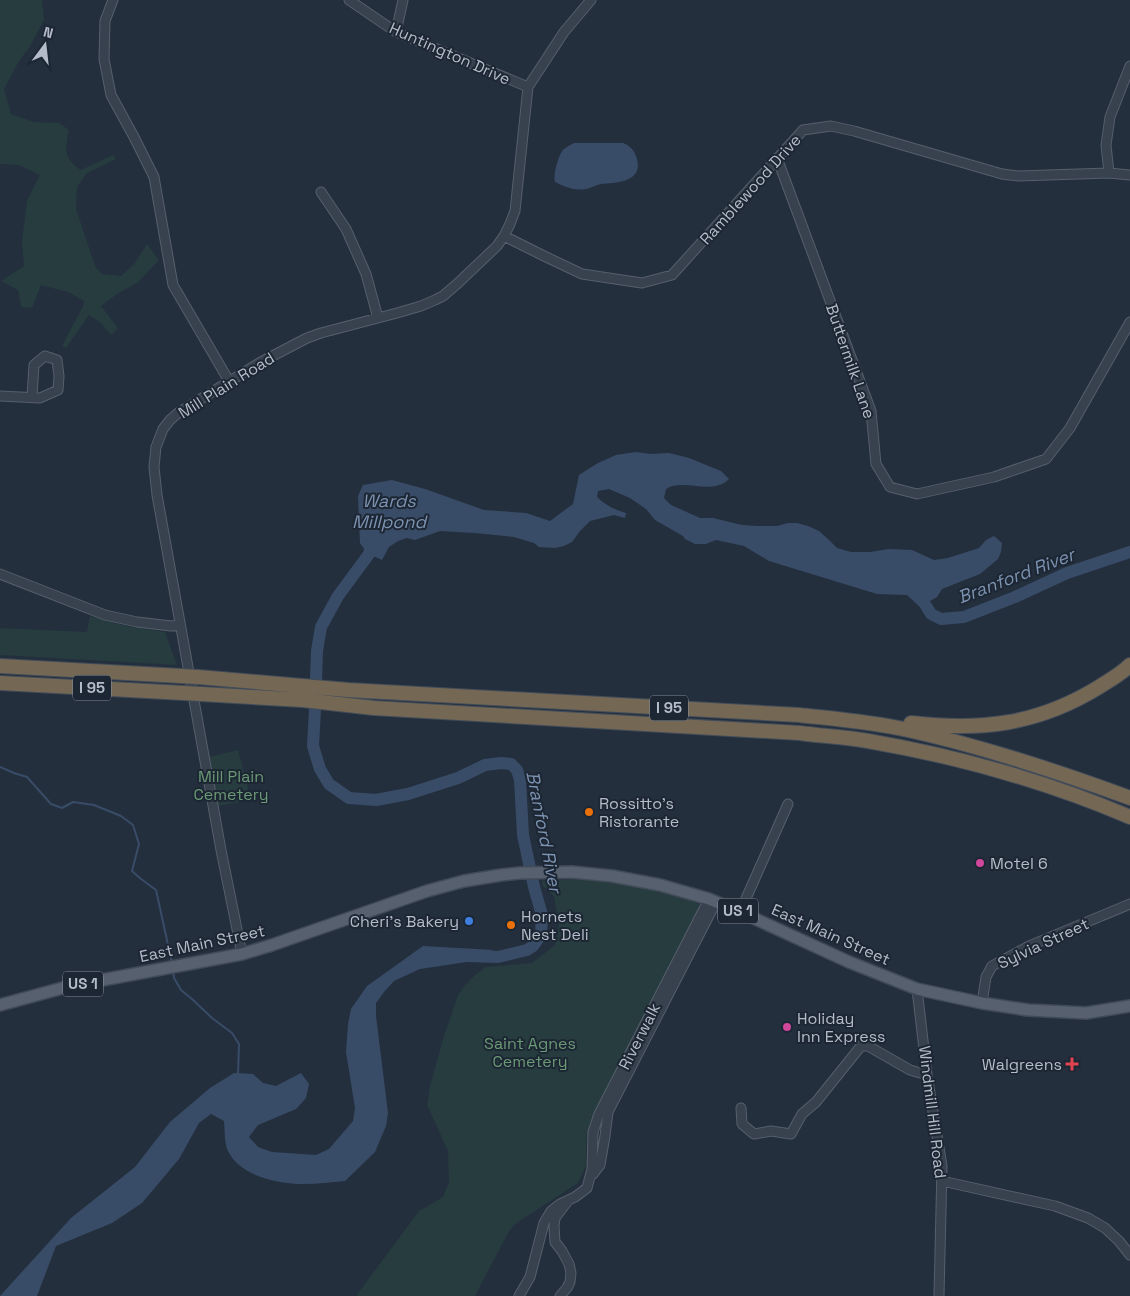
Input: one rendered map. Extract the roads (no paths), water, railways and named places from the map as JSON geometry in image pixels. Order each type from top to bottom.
[{"type":"highway","points":[[799,715],[863,717],[936,726],[978,727],[1017,722],[1052,710],[1086,695],[1123,672],[1130,665]]},
{"type":"highway","name":"I 95","points":[[0,666],[198,677],[348,690],[799,715],[851,721],[906,730],[965,744],[1055,771],[1130,798]]},
{"type":"highway","name":"I 95","points":[[0,683],[303,700],[374,708],[800,733],[866,740],[974,764],[1040,783],[1103,805],[1130,817]]},
{"type":"main road","name":"East Main Street","points":[[0,1005],[70,986],[242,954],[427,890],[464,881],[501,875],[572,872],[620,877],[660,885],[712,901],[849,962],[917,989],[982,1003],[1028,1010],[1086,1013],[1130,1006]]},
{"type":"street","points":[[113,0],[105,21],[104,58],[111,95],[154,177],[173,285],[229,381]]},
{"type":"street","name":"Huntington Drive","points":[[349,0],[396,32],[528,87]]},
{"type":"street","points":[[396,32],[403,0]]},
{"type":"street","name":"Mill Plain Road","points":[[242,954],[221,850],[154,475],[155,452],[163,429],[183,409],[307,338],[421,306],[443,296],[497,246],[504,236],[515,211],[528,87],[564,32],[591,0]]},
{"type":"street","points":[[1109,173],[1106,145],[1110,117],[1130,66]]},
{"type":"street","name":"Ramblewood Drive","points":[[504,236],[582,274],[642,282],[672,275],[803,130],[831,126],[1002,174],[1018,176],[1109,173],[1130,175]]},
{"type":"street","name":"Buttermilk Lane","points":[[777,158],[871,411],[876,464],[890,487],[917,494],[994,477],[1046,459],[1070,428],[1130,322]]},
{"type":"street","points":[[322,192],[346,230],[366,274],[378,318]]},
{"type":"street","points":[[0,396],[40,398],[58,390],[57,360],[45,356],[34,365],[32,397]]},
{"type":"street","points":[[0,574],[112,617],[161,625],[180,626]]},
{"type":"street","points":[[740,912],[788,804]]},
{"type":"street","name":"Riverwalk","points":[[519,1296],[530,1277],[544,1223],[551,1211],[587,1188],[592,1169],[593,1132],[599,1114],[712,901]]},
{"type":"street","name":"Sylvia Street","points":[[982,1003],[986,976],[992,966],[1029,946],[1130,904]]},
{"type":"street","name":"Windmill Hill Road","points":[[917,989],[927,1075],[942,1166],[939,1296]]},
{"type":"street","points":[[740,1108],[742,1124],[754,1134],[770,1131],[791,1134],[802,1114],[816,1102],[861,1046],[868,1046],[910,1070],[927,1075]]},
{"type":"street","points":[[942,1181],[1055,1206],[1088,1218],[1106,1228],[1130,1255]]},
{"type":"street","name":"Riverwalk","points":[[560,1296],[570,1282],[571,1273],[569,1264],[555,1242],[554,1226],[556,1218],[569,1200]]},
{"type":"water","points":[[574,143],[623,143],[631,148],[635,154],[638,164],[637,171],[629,179],[586,189],[574,189],[555,182],[556,166],[559,157],[563,150]]},
{"type":"water","name":"Wards Millpond","points":[[636,452],[650,454],[669,453],[689,458],[721,471],[729,479],[723,484],[715,486],[679,485],[666,489],[664,498],[671,505],[700,518],[713,518],[742,525],[757,526],[797,523],[819,531],[837,548],[851,552],[889,549],[912,550],[934,560],[948,558],[979,548],[986,540],[994,536],[1002,543],[1001,552],[998,559],[980,574],[942,589],[937,597],[920,607],[907,595],[877,594],[769,561],[744,546],[716,540],[706,544],[695,544],[655,520],[646,509],[630,498],[609,489],[598,491],[597,497],[610,507],[626,513],[625,518],[614,515],[590,521],[572,542],[555,548],[539,547],[534,543],[514,537],[440,531],[415,540],[407,538],[398,541],[389,547],[382,560],[367,553],[360,543],[358,496],[363,485],[392,480],[425,489],[484,510],[526,513],[550,521],[573,504],[579,475],[598,463],[616,455]]},
{"type":"water","points":[[423,946],[493,950],[480,960],[420,969],[394,981],[376,1003],[388,1113],[386,1126],[375,1152],[345,1181],[293,1184],[271,1180],[250,1172],[241,1167],[228,1151],[225,1140],[224,1121],[211,1114],[199,1123],[179,1159],[142,1203],[112,1223],[56,1246],[37,1296],[0,1296],[71,1218],[135,1167],[170,1122],[210,1088],[234,1073],[253,1074],[263,1083],[276,1086],[301,1073],[309,1084],[306,1098],[296,1109],[258,1125],[249,1137],[258,1147],[272,1152],[316,1155],[329,1149],[353,1121],[355,1108],[346,1052],[351,1009],[367,986]]},
{"type":"waterway","name":"Branford River","points":[[316,680],[317,651],[321,627],[338,596],[369,554],[374,540]]},
{"type":"waterway","name":"Branford River","points":[[917,591],[931,614],[941,619],[964,617],[1015,597],[1067,573],[1130,552]]},
{"type":"waterway","name":"Branford River","points":[[315,709],[313,746],[320,769],[329,784],[349,798],[376,800],[408,794],[458,778],[485,765],[511,764],[517,770],[520,780],[523,835],[542,915],[541,935],[533,946],[527,950],[498,957],[468,956]]},
{"type":"waterway","points":[[0,767],[27,777],[51,804],[62,808],[73,802],[94,805],[121,816],[133,825],[139,844],[132,871],[156,890],[172,963]]},
{"type":"waterway","points":[[173,971],[174,978],[181,990],[232,1033],[239,1044],[238,1075]]},
{"type":"place","name":"Rossitto's Ristorante","points":[[589,812]]},
{"type":"place","name":"Motel 6","points":[[980,863]]},
{"type":"place","name":"Cheri's Bakery","points":[[469,921]]},
{"type":"place","name":"Hornets Nest Deli","points":[[511,925]]},
{"type":"place","name":"Holiday Inn Express","points":[[787,1027]]},
{"type":"place","name":"Walgreens","points":[[1072,1064]]},
{"type":"park label","name":"Mill Plain Cemetery","points":[[231,785]]},
{"type":"park label","name":"Saint Agnes Cemetery","points":[[530,1052]]}]
